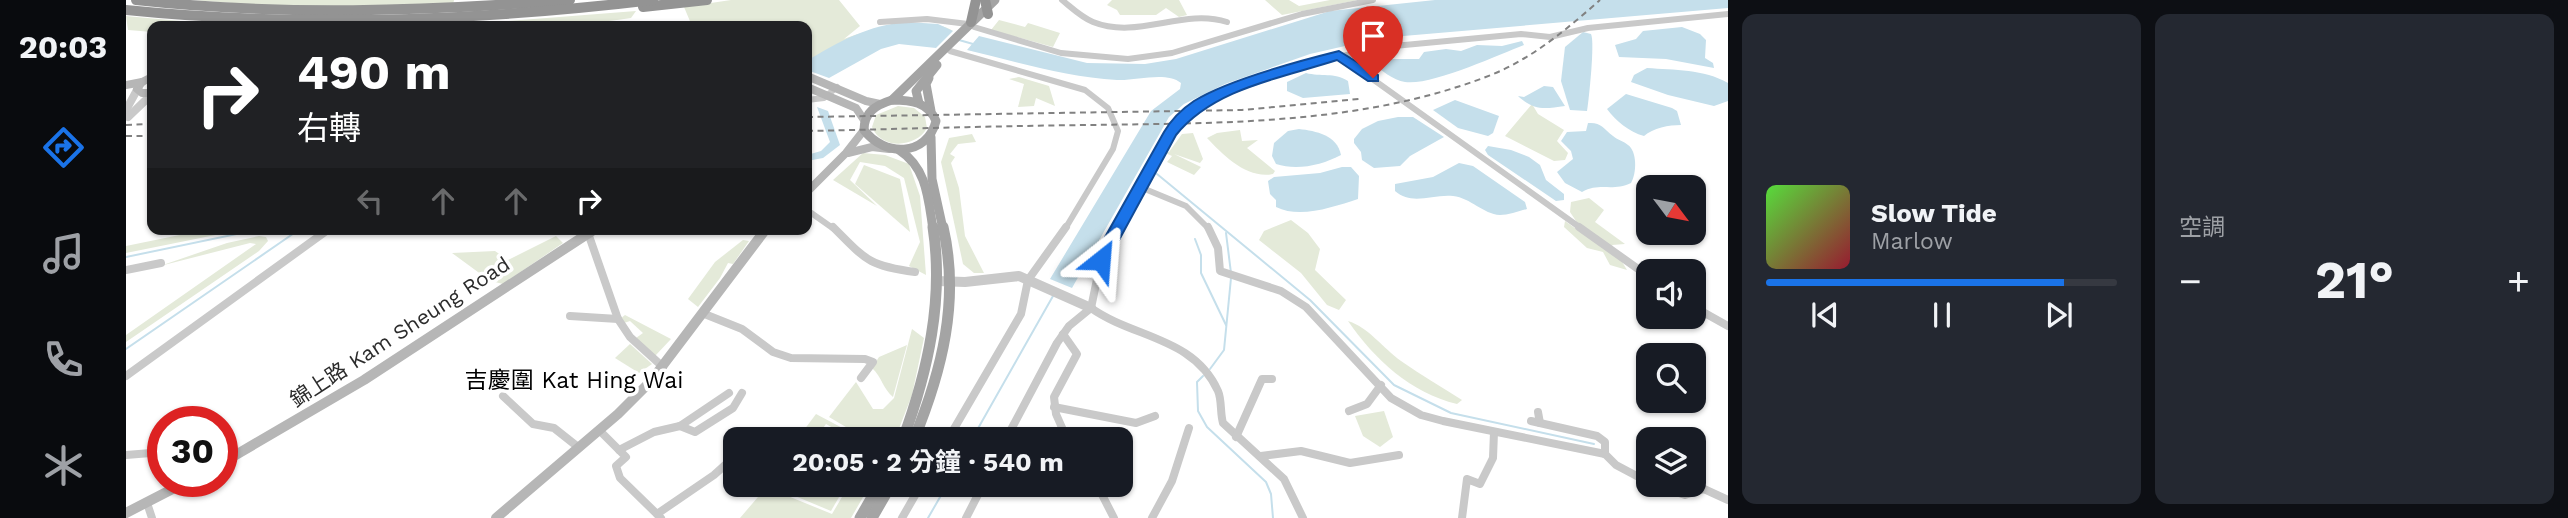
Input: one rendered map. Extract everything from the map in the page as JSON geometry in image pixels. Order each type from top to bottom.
[{"type":"highway","points":[[136,0],[225,9],[329,12],[444,9],[570,0]]},
{"type":"highway","points":[[404,21],[489,16],[653,0]]},
{"type":"highway","points":[[489,16],[533,17],[707,0]]},
{"type":"highway","points":[[971,25],[976,0]]},
{"type":"highway","points":[[126,10],[266,21]]},
{"type":"main road","points":[[919,103],[916,91],[949,49],[989,5],[1005,0]]},
{"type":"main road","points":[[812,186],[846,153],[864,125],[869,111],[892,100],[949,49],[959,33],[971,25]]},
{"type":"main road","points":[[919,427],[937,378],[947,334],[951,282],[943,220],[928,159],[936,121],[931,111],[926,84],[934,68]]},
{"type":"main road","points":[[812,78],[866,101],[880,104]]},
{"type":"main road","points":[[126,87],[143,84]]},
{"type":"main road","points":[[812,88],[856,108],[872,142],[894,149],[918,163],[923,175],[933,226],[937,281],[927,365],[908,427]]},
{"type":"main road","points":[[892,100],[919,103],[931,111]]},
{"type":"main road","points":[[846,153],[872,147],[916,147],[931,137]]},
{"type":"main road","name":"錦上路 Kam Sheung Road","points":[[238,454],[320,407],[586,235]]},
{"type":"main road","points":[[496,518],[636,396],[663,367],[763,235]]},
{"type":"main road","points":[[126,513],[158,497]]},
{"type":"main road","points":[[860,518],[872,497]]},
{"type":"main road","points":[[872,518],[884,497]]},
{"type":"street","points":[[1062,0],[1089,21],[1113,27],[1144,29],[1197,17],[1227,22]]},
{"type":"street","points":[[880,22],[927,19],[971,25],[1004,38],[1075,56],[1135,59],[1172,53],[1302,13],[1373,0]]},
{"type":"street","points":[[1013,427],[1063,334],[1091,308],[1099,264],[1171,132],[1183,117],[1199,104],[1229,90],[1339,55],[1521,34],[1550,37],[1588,28],[1728,14]]},
{"type":"street","points":[[949,49],[1085,90],[1106,105],[1116,123],[1117,137],[1113,149],[1055,246],[1028,280],[1021,314],[955,427]]},
{"type":"street","points":[[1339,55],[1636,267]]},
{"type":"street","points":[[127,113],[143,84]]},
{"type":"street","points":[[812,99],[829,96],[833,86]]},
{"type":"street","points":[[127,113],[147,97]]},
{"type":"street","points":[[1140,187],[1171,197],[1203,222],[1217,244],[1220,258],[1218,269],[1226,275],[1281,291],[1306,307],[1391,398],[1421,415],[1605,454],[1616,466],[1636,476]]},
{"type":"street","points":[[812,213],[825,221],[871,263],[915,272]]},
{"type":"street","points":[[126,376],[321,235]]},
{"type":"street","points":[[593,235],[618,319],[629,337],[663,367]]},
{"type":"street","points":[[126,271],[161,263]]},
{"type":"street","points":[[937,281],[1014,275],[1080,302],[1107,321],[1171,343],[1214,384],[1219,393],[1221,420],[1288,484],[1303,518]]},
{"type":"street","points":[[702,313],[742,329],[773,352],[792,358],[865,359],[873,362],[862,378]]},
{"type":"street","points":[[1706,314],[1728,326]]},
{"type":"street","points":[[570,316],[618,319]]},
{"type":"street","points":[[1062,427],[1053,397],[1058,383],[1077,354],[1063,334]]},
{"type":"street","points":[[1236,437],[1262,379],[1272,379]]},
{"type":"street","points":[[1349,411],[1367,404],[1381,385]]},
{"type":"street","points":[[619,450],[654,432],[680,426],[729,393]]},
{"type":"street","points":[[680,426],[695,432],[733,408],[742,394]]},
{"type":"street","points":[[503,396],[533,424],[554,428],[578,447]]},
{"type":"street","points":[[1054,407],[1136,423],[1147,422],[1155,416]]},
{"type":"street","points":[[1538,412],[1535,422],[1597,436],[1605,442],[1605,454]]},
{"type":"street","points":[[1152,518],[1172,481],[1189,428]]},
{"type":"street","points":[[599,430],[626,457],[616,466],[620,478],[659,516],[723,467]]},
{"type":"street","points":[[1462,518],[1467,479],[1480,484],[1493,458],[1494,432]]},
{"type":"street","points":[[1261,456],[1301,451],[1350,463],[1399,455]]},
{"type":"street","points":[[126,455],[147,453]]},
{"type":"street","points":[[1706,490],[1728,500]]},
{"type":"street","points":[[902,518],[914,497]]},
{"type":"street","points":[[966,518],[977,497]]},
{"type":"street","points":[[1103,497],[1114,518]]},
{"type":"street","points":[[147,503],[152,518]]},
{"type":"green space","points":[[192,0],[454,0],[453,5],[288,7]]},
{"type":"green space","points":[[731,0],[839,0],[860,26],[844,39],[899,25],[930,24],[953,31],[916,30],[812,67],[812,21],[690,21],[684,7]]},
{"type":"green space","points":[[1112,0],[1179,0],[1187,15],[1179,17],[1166,8],[1156,15],[1120,15],[1117,10],[1107,5]]},
{"type":"green space","points":[[1265,0],[1289,0],[1299,6],[1330,0],[1358,0],[1282,15]]},
{"type":"green space","points":[[636,11],[631,18],[607,21],[508,21]]},
{"type":"green space","points":[[126,16],[180,21],[147,21],[147,32],[128,30]]},
{"type":"green space","points":[[999,20],[1025,27],[1028,23],[1060,33],[1053,47],[991,30]]},
{"type":"green space","points":[[1019,77],[1049,86],[1055,106],[1036,98],[1034,106],[1018,107],[1024,84],[1009,79]]},
{"type":"green space","points":[[1532,104],[1538,114],[1564,130],[1557,141],[1568,153],[1565,160],[1554,161],[1505,136]]},
{"type":"green space","points":[[898,106],[914,108],[925,117],[927,128],[922,135],[907,143],[890,143],[883,140],[872,127],[876,115]]},
{"type":"green space","points":[[1240,130],[1242,141],[1258,140],[1247,148],[1275,171],[1273,174],[1263,175],[1245,170],[1228,159],[1207,138],[1217,133]]},
{"type":"green space","points":[[1193,133],[1203,159],[1200,163],[1174,154],[1201,167],[1194,175],[1167,162],[1172,156],[1161,151],[1162,149],[1169,152],[1182,134]]},
{"type":"green space","points":[[972,134],[976,142],[958,144],[950,154],[955,157],[951,163],[959,188],[965,236],[984,273],[974,273],[963,264],[941,162],[949,138]]},
{"type":"green space","points":[[863,153],[885,155],[909,164],[920,196],[926,275],[909,266],[920,242],[904,178],[885,166],[860,162],[850,180],[877,206],[833,180]]},
{"type":"green space","points":[[864,165],[900,179],[910,232],[855,184]]},
{"type":"green space","points":[[1589,198],[1604,210],[1595,222],[1625,244],[1612,245],[1627,270],[1610,265],[1603,252],[1587,248],[1564,227],[1565,221],[1586,236],[1570,212],[1571,202]]},
{"type":"green space","points":[[1291,220],[1308,233],[1320,249],[1315,270],[1346,300],[1339,310],[1327,305],[1301,273],[1259,240],[1264,231]]},
{"type":"green space","points":[[180,235],[215,235],[126,253],[126,246]]},
{"type":"green space","points":[[556,236],[563,243],[503,284],[487,280],[492,274],[482,275],[452,253],[495,251],[508,260]]},
{"type":"green space","points":[[266,237],[268,241],[259,251],[126,342],[126,335],[256,244],[250,243],[160,266],[227,243]]},
{"type":"green space","points":[[743,240],[749,241],[733,264],[728,263],[698,307],[688,299],[715,262]]},
{"type":"green space","points":[[625,315],[671,339],[655,356],[636,338],[643,333],[630,321],[624,323],[620,319]]},
{"type":"green space","points":[[1348,321],[1369,333],[1401,361],[1462,400],[1457,404],[1440,399],[1409,383],[1382,361]]},
{"type":"green space","points":[[912,329],[924,338],[912,395],[900,427],[846,427],[829,417],[856,382],[873,409],[883,409],[894,398]]},
{"type":"green space","points":[[630,344],[652,364],[639,373],[615,358]]},
{"type":"green space","points":[[907,345],[893,397],[872,368],[879,357]]},
{"type":"green space","points":[[1384,411],[1393,437],[1380,447],[1363,436],[1355,416]]},
{"type":"green space","points":[[816,414],[841,427],[826,424],[824,427],[806,427]]},
{"type":"green space","points":[[758,497],[790,497],[832,514],[842,497],[863,497],[851,518],[740,518]]},
{"type":"green space","points":[[797,497],[839,497],[831,511]]},
{"type":"water","points":[[1435,0],[1728,0],[1728,8],[1380,38],[1310,54],[1225,84],[1184,104],[1169,117],[1072,288],[1050,279],[1151,111],[1180,89],[1181,83],[1167,78],[1117,80],[1079,76],[967,50],[979,36],[1087,63],[1145,64],[1176,59],[1330,11]]},
{"type":"water","points":[[893,24],[938,24],[953,31],[936,48],[899,44],[881,49],[829,78],[812,72],[812,58],[867,30]]},
{"type":"water","points":[[1682,27],[1700,34],[1706,40],[1705,58],[1713,63],[1714,68],[1666,59],[1619,57],[1615,45],[1636,39],[1643,31]]},
{"type":"water","points":[[1583,32],[1591,34],[1592,39],[1587,111],[1570,110],[1561,81],[1565,47]]},
{"type":"water","points":[[1522,41],[1524,45],[1482,62],[1447,75],[1417,82],[1396,79],[1372,63],[1378,59],[1419,59],[1424,52],[1446,49],[1461,51],[1477,45],[1502,46]]},
{"type":"water","points":[[1647,68],[1689,71],[1719,78],[1728,83],[1728,101],[1714,106],[1668,95],[1631,82],[1634,75]]},
{"type":"water","points":[[1306,73],[1343,78],[1348,81],[1350,94],[1303,98],[1287,91],[1287,82]]},
{"type":"water","points":[[1544,86],[1553,87],[1565,106],[1540,108],[1518,96],[1524,97]]},
{"type":"water","points":[[1626,94],[1672,108],[1677,111],[1681,125],[1661,127],[1644,136],[1633,132],[1607,109]]},
{"type":"water","points":[[1455,100],[1499,116],[1493,133],[1488,136],[1458,128],[1433,110]]},
{"type":"water","points":[[817,107],[828,111],[840,145],[823,158],[812,160],[812,154],[821,151],[830,142]]},
{"type":"water","points":[[1413,117],[1444,137],[1410,156],[1400,166],[1374,168],[1362,160],[1354,139],[1362,129],[1378,121]]},
{"type":"water","points":[[1588,123],[1599,125],[1631,148],[1635,162],[1631,183],[1582,192],[1565,183],[1557,172],[1573,159],[1571,151],[1561,141],[1567,132],[1586,131]]},
{"type":"water","points":[[1299,129],[1319,133],[1330,139],[1339,148],[1341,155],[1309,166],[1276,164],[1272,156],[1274,143],[1288,131]]},
{"type":"water","points":[[1488,146],[1529,157],[1540,165],[1546,180],[1564,194],[1564,200],[1556,201],[1488,155],[1485,150]]},
{"type":"water","points":[[1459,163],[1473,166],[1525,202],[1527,209],[1500,215],[1459,197],[1415,199],[1395,191],[1395,184],[1433,177]]},
{"type":"water","points":[[1351,167],[1359,176],[1358,199],[1306,212],[1276,207],[1268,181],[1274,177],[1320,173]]},
{"type":"waterway","points":[[959,40],[973,44]]},
{"type":"waterway","points":[[1157,174],[1310,300],[1394,385],[1451,413],[1594,444]]},
{"type":"waterway","points":[[1226,233],[1231,273]]},
{"type":"waterway","points":[[126,257],[232,235]]},
{"type":"waterway","points":[[126,349],[291,235]]},
{"type":"waterway","points":[[1195,239],[1201,255],[1201,273],[1226,325]]},
{"type":"waterway","points":[[1210,369],[1224,350],[1231,278]]},
{"type":"waterway","points":[[979,427],[1053,296]]},
{"type":"waterway","points":[[1203,376],[1197,382],[1198,411],[1207,427],[1266,482],[1271,494],[1273,518]]},
{"type":"waterway","points":[[928,518],[940,497]]},
{"type":"railway","points":[[812,131],[1241,121],[1292,118],[1393,104],[1443,91],[1506,68],[1562,32],[1600,0]]},
{"type":"railway","points":[[812,117],[1242,110],[1359,99]]},
{"type":"railway","points":[[126,125],[147,124]]},
{"type":"railway","points":[[126,136],[147,136]]},
{"type":"district","name":"吉慶圍 Kat Hing Wai","points":[[574,380]]},
{"type":"route","points":[[1101,260],[1171,132],[1183,117],[1199,104],[1229,90],[1339,55],[1373,78]]}]
